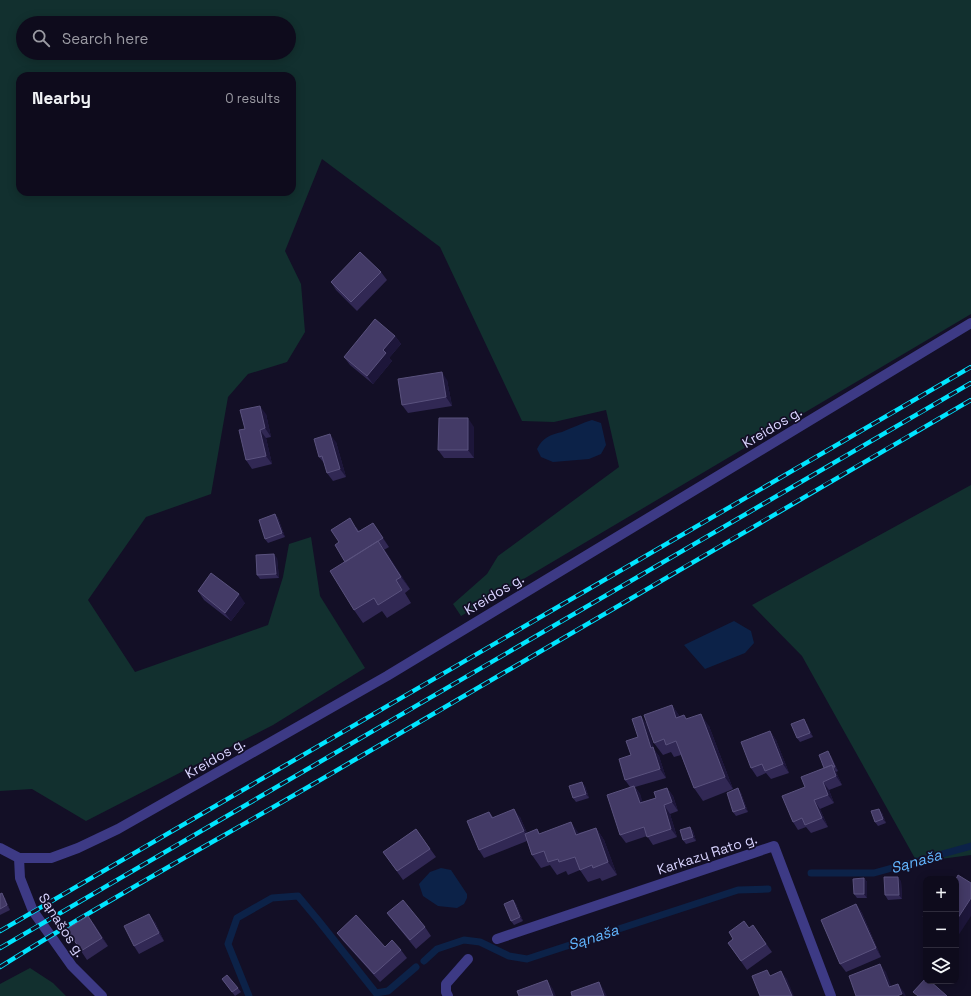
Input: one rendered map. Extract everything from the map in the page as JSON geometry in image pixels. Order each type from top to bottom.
[{"type":"street","name":"Kreidos g.","points":[[19,858],[51,858],[78,848],[118,829],[394,672],[971,324]]},
{"type":"street","name":"Karkazų Rato g.","points":[[497,939],[774,846],[831,996]]},
{"type":"street","points":[[0,848],[19,858]]},
{"type":"street","name":"Sąnašos g.","points":[[19,858],[20,878],[33,912],[72,966],[102,996]]},
{"type":"street","points":[[448,996],[446,992],[446,984],[468,959]]},
{"type":"green space","points":[[0,0],[971,0],[971,314],[461,616],[453,604],[487,574],[498,556],[619,467],[606,410],[554,422],[522,421],[440,247],[322,159],[285,251],[301,284],[305,332],[287,362],[248,374],[228,397],[211,494],[146,517],[88,600],[135,672],[268,625],[283,577],[289,544],[311,537],[320,596],[365,668],[273,725],[86,821],[32,789],[0,791]]},
{"type":"green space","points":[[971,485],[971,855],[917,862],[802,656],[752,605]]},
{"type":"green space","points":[[30,968],[53,983],[66,996],[0,996],[0,984]]},
{"type":"water","points":[[592,420],[601,423],[606,445],[601,454],[589,459],[553,462],[541,457],[537,449],[544,439]]},
{"type":"water","points":[[734,621],[751,631],[754,643],[745,653],[705,669],[684,645]]},
{"type":"water","points":[[441,868],[451,870],[467,894],[464,904],[457,908],[438,906],[423,896],[419,884],[430,872]]},
{"type":"building","points":[[360,252],[381,272],[351,302],[331,282]]},
{"type":"building","points":[[375,319],[395,336],[383,350],[386,353],[367,376],[344,357]]},
{"type":"building","points":[[442,372],[446,397],[402,405],[398,379]]},
{"type":"building","points":[[260,406],[265,428],[260,430],[266,456],[246,460],[239,430],[245,429],[240,410]]},
{"type":"building","points":[[439,418],[468,418],[468,450],[438,450]]},
{"type":"building","points":[[330,434],[340,469],[327,473],[322,456],[319,457],[314,439]]},
{"type":"building","points":[[275,514],[282,533],[265,539],[259,520]]},
{"type":"building","points":[[350,518],[358,532],[373,523],[383,538],[345,562],[335,545],[339,542],[331,530]]},
{"type":"building","points":[[378,541],[401,577],[396,580],[402,590],[378,605],[374,598],[354,610],[330,571]]},
{"type":"building","points":[[274,554],[276,574],[257,575],[256,555]]},
{"type":"building","points":[[211,573],[239,594],[225,613],[198,591]]},
{"type":"building","points":[[672,705],[676,718],[684,715],[686,719],[701,714],[725,777],[694,788],[676,741],[666,745],[664,739],[654,743],[644,715]]},
{"type":"building","points":[[641,716],[651,748],[653,747],[660,769],[625,780],[619,759],[631,755],[626,741],[638,737],[632,719]]},
{"type":"building","points":[[804,719],[810,733],[797,738],[791,724]]},
{"type":"building","points":[[770,731],[783,764],[765,771],[762,764],[751,768],[741,742]]},
{"type":"building","points":[[828,751],[835,767],[832,765],[824,768],[819,755]]},
{"type":"building","points":[[832,765],[836,776],[823,782],[828,795],[814,800],[822,818],[805,825],[802,818],[793,822],[782,796],[805,787],[801,777]]},
{"type":"building","points":[[582,782],[586,794],[573,798],[569,786]]},
{"type":"building","points":[[634,786],[640,803],[656,798],[654,792],[667,788],[672,802],[664,805],[671,829],[647,837],[644,827],[620,835],[607,795]]},
{"type":"building","points":[[738,788],[745,808],[733,812],[727,793]]},
{"type":"building","points":[[514,809],[524,831],[479,850],[467,821],[489,812],[492,818]]},
{"type":"building","points":[[879,809],[883,819],[875,822],[871,811]]},
{"type":"building","points":[[571,822],[576,835],[596,828],[608,862],[593,868],[592,865],[580,870],[575,857],[559,862],[558,859],[548,862],[544,851],[532,855],[525,834],[537,829],[539,834]]},
{"type":"building","points":[[690,827],[693,837],[683,840],[680,830]]},
{"type":"building","points":[[416,829],[430,849],[397,871],[383,852]]},
{"type":"building","points":[[958,875],[971,883],[971,898],[959,916],[959,876]]},
{"type":"building","points":[[884,877],[898,877],[899,895],[885,895]]},
{"type":"building","points":[[864,878],[864,894],[854,894],[853,879]]},
{"type":"building","points":[[2,893],[7,905],[0,909],[0,894]]},
{"type":"building","points":[[403,900],[425,927],[410,940],[387,913]]},
{"type":"building","points":[[513,900],[520,917],[511,921],[504,904]]},
{"type":"building","points":[[856,904],[876,948],[840,964],[821,920]]},
{"type":"building","points":[[149,914],[159,933],[134,946],[124,926]]},
{"type":"building","points":[[356,915],[385,947],[392,940],[401,950],[374,974],[337,933]]},
{"type":"building","points":[[88,916],[102,938],[81,951],[67,929]]},
{"type":"building","points":[[744,921],[749,928],[753,925],[766,944],[741,961],[728,943],[733,939],[729,932]]},
{"type":"building","points":[[880,964],[889,987],[898,984],[902,994],[897,996],[856,996],[849,976]]},
{"type":"building","points":[[767,970],[770,976],[781,971],[792,996],[760,996],[752,976]]},
{"type":"building","points":[[227,975],[238,988],[232,992],[222,979]]},
{"type":"building","points":[[547,980],[553,996],[519,996],[517,991]]},
{"type":"building","points":[[923,981],[923,984],[933,984],[947,996],[918,996],[913,992]]},
{"type":"building","points":[[599,982],[604,996],[572,996],[571,992]]},
{"type":"waterway","name":"Sąnaša","points":[[811,873],[874,873],[971,846]]},
{"type":"waterway","name":"Sąnaša","points":[[424,961],[437,949],[464,940],[480,942],[509,956],[527,959],[738,890],[768,889]]},
{"type":"waterway","name":"Sąnaša","points":[[249,996],[228,944],[237,918],[272,898],[298,896],[376,993],[388,991],[416,967]]},
{"type":"railway","points":[[0,931],[971,367]]},
{"type":"railway","points":[[0,948],[971,383]]},
{"type":"railway","points":[[0,967],[88,914],[312,785],[971,400]]}]
